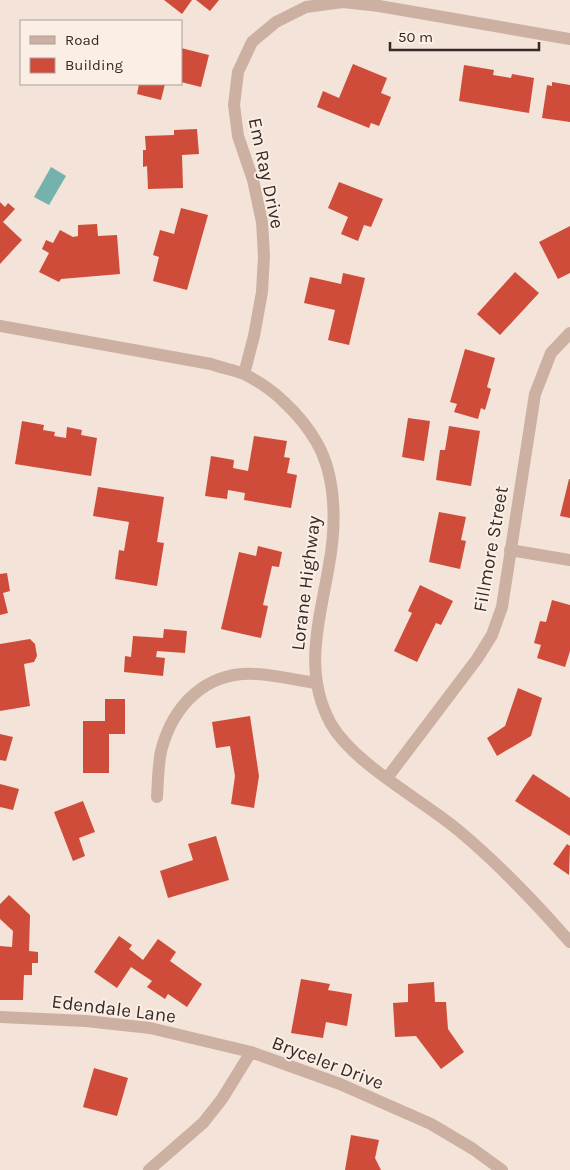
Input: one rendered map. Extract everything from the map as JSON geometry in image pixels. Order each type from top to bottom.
[{"type":"street","name":"Em Ray Drive","points":[[244,374],[254,336],[262,292],[264,256],[262,222],[253,180],[238,136],[234,105],[238,72],[252,42],[276,22],[306,8],[343,2],[379,6],[570,38]]},
{"type":"street","name":"Lorane Highway","points":[[0,326],[173,356],[211,364],[244,374],[274,392],[300,417],[318,444],[327,470],[333,498],[330,563],[314,654],[316,683],[331,724],[361,758],[457,829],[496,863],[528,894],[570,942]]},
{"type":"street","name":"Fillmore Street","points":[[387,778],[477,659],[492,635],[502,607],[535,394],[552,353],[570,333]]},
{"type":"street","points":[[510,550],[570,560]]},
{"type":"street","points":[[156,797],[162,751],[168,732],[176,714],[201,687],[217,679],[234,675],[255,674],[316,683]]},
{"type":"street","name":"Edendale Lane","points":[[0,1017],[86,1021],[150,1028],[251,1052]]},
{"type":"street","name":"Bryceler Drive","points":[[149,1170],[203,1123],[222,1099],[251,1052],[340,1084],[431,1124],[502,1170]]},
{"type":"water","points":[[51,167],[66,176],[49,205],[34,197]]},
{"type":"building","points":[[164,0],[192,0],[182,14]]},
{"type":"building","points":[[196,0],[219,0],[210,11]]},
{"type":"building","points":[[182,48],[209,55],[201,87],[182,82]]},
{"type":"building","points":[[353,64],[387,78],[381,93],[391,97],[379,126],[371,123],[369,128],[317,107],[323,91],[339,98]]},
{"type":"building","points":[[464,65],[494,70],[493,75],[511,78],[512,74],[534,78],[529,113],[459,101]]},
{"type":"building","points":[[552,82],[570,85],[570,122],[542,118],[547,85],[552,86]]},
{"type":"building","points":[[139,85],[165,85],[161,100],[137,94]]},
{"type":"building","points":[[197,129],[199,154],[182,155],[183,188],[148,189],[147,166],[143,167],[143,150],[146,150],[145,136],[174,135],[174,130]]},
{"type":"building","points":[[339,182],[383,199],[371,227],[364,225],[358,241],[341,234],[348,217],[328,208]]},
{"type":"building","points":[[0,202],[5,207],[8,203],[15,209],[3,222],[22,240],[0,264]]},
{"type":"building","points":[[181,208],[208,215],[187,290],[153,281],[159,257],[153,255],[160,230],[174,234]]},
{"type":"building","points":[[97,224],[98,236],[117,235],[120,274],[61,279],[59,282],[39,272],[49,253],[42,249],[46,240],[53,243],[60,230],[73,237],[78,236],[78,225]]},
{"type":"building","points":[[570,226],[570,273],[558,279],[539,242]]},
{"type":"building","points":[[515,272],[539,293],[500,335],[477,314]]},
{"type":"building","points":[[343,273],[365,278],[349,345],[328,340],[335,310],[304,303],[310,277],[341,284]]},
{"type":"building","points":[[465,349],[495,358],[487,387],[491,389],[485,410],[481,408],[478,419],[454,412],[457,404],[450,402]]},
{"type":"building","points":[[408,418],[430,421],[424,461],[402,457]]},
{"type":"building","points":[[22,421],[44,425],[43,430],[55,432],[54,436],[66,438],[67,427],[82,430],[81,435],[97,438],[91,476],[15,464]]},
{"type":"building","points":[[449,426],[480,431],[471,486],[436,480],[440,450],[445,450]]},
{"type":"building","points":[[254,436],[287,441],[284,457],[290,458],[287,473],[297,475],[291,508],[244,500],[245,493],[228,490],[227,499],[205,496],[211,456],[234,460],[233,468],[248,471]]},
{"type":"building","points":[[570,479],[570,518],[560,516]]},
{"type":"building","points":[[98,487],[164,497],[157,542],[164,543],[157,586],[115,579],[119,550],[124,551],[129,522],[93,516]]},
{"type":"building","points":[[439,512],[466,517],[461,540],[466,541],[460,569],[429,562]]},
{"type":"building","points":[[258,546],[282,552],[279,567],[272,566],[263,605],[268,606],[261,638],[221,629],[239,552],[256,556]]},
{"type":"building","points":[[7,573],[10,591],[3,593],[8,613],[0,615],[0,574]]},
{"type":"building","points":[[420,585],[453,601],[441,625],[436,623],[417,662],[394,651],[412,613],[408,611]]},
{"type":"building","points":[[552,600],[570,605],[570,651],[565,667],[537,658],[541,645],[534,643],[540,621],[546,622]]},
{"type":"building","points":[[164,629],[187,631],[185,653],[157,651],[156,657],[165,658],[163,676],[124,672],[125,656],[131,657],[133,636],[163,638]]},
{"type":"building","points":[[30,639],[35,644],[37,656],[34,662],[24,664],[30,706],[0,711],[0,644]]},
{"type":"building","points":[[518,688],[542,698],[531,736],[497,756],[487,738],[505,726]]},
{"type":"building","points":[[105,699],[125,699],[125,734],[109,734],[109,773],[83,773],[83,721],[105,721]]},
{"type":"building","points":[[250,716],[259,776],[254,808],[231,804],[235,776],[230,746],[216,748],[212,722]]},
{"type":"building","points":[[0,734],[13,737],[6,761],[0,760]]},
{"type":"building","points":[[533,774],[570,798],[570,836],[515,801]]},
{"type":"building","points":[[0,784],[19,789],[13,810],[0,807]]},
{"type":"building","points":[[83,801],[95,832],[79,838],[85,856],[73,861],[54,812]]},
{"type":"building","points":[[216,836],[229,880],[168,898],[160,871],[193,860],[188,844]]},
{"type":"building","points":[[567,844],[570,846],[569,875],[553,864]]},
{"type":"building","points":[[9,895],[30,915],[29,951],[38,952],[38,963],[32,963],[32,975],[24,975],[23,1000],[0,1000],[0,946],[12,947],[13,931],[0,919],[0,904]]},
{"type":"building","points":[[119,936],[132,945],[129,949],[143,960],[158,939],[176,952],[170,961],[202,984],[187,1007],[168,994],[165,999],[147,987],[152,981],[131,967],[117,988],[94,972]]},
{"type":"building","points":[[301,979],[330,984],[328,990],[352,994],[347,1026],[326,1022],[323,1038],[291,1033]]},
{"type":"building","points":[[434,982],[435,1002],[446,1002],[448,1029],[464,1052],[441,1069],[416,1036],[395,1037],[393,1003],[408,1002],[408,984]]},
{"type":"building","points":[[94,1068],[128,1078],[117,1116],[83,1107]]},
{"type":"building","points":[[351,1135],[379,1140],[375,1158],[381,1170],[345,1170]]}]
